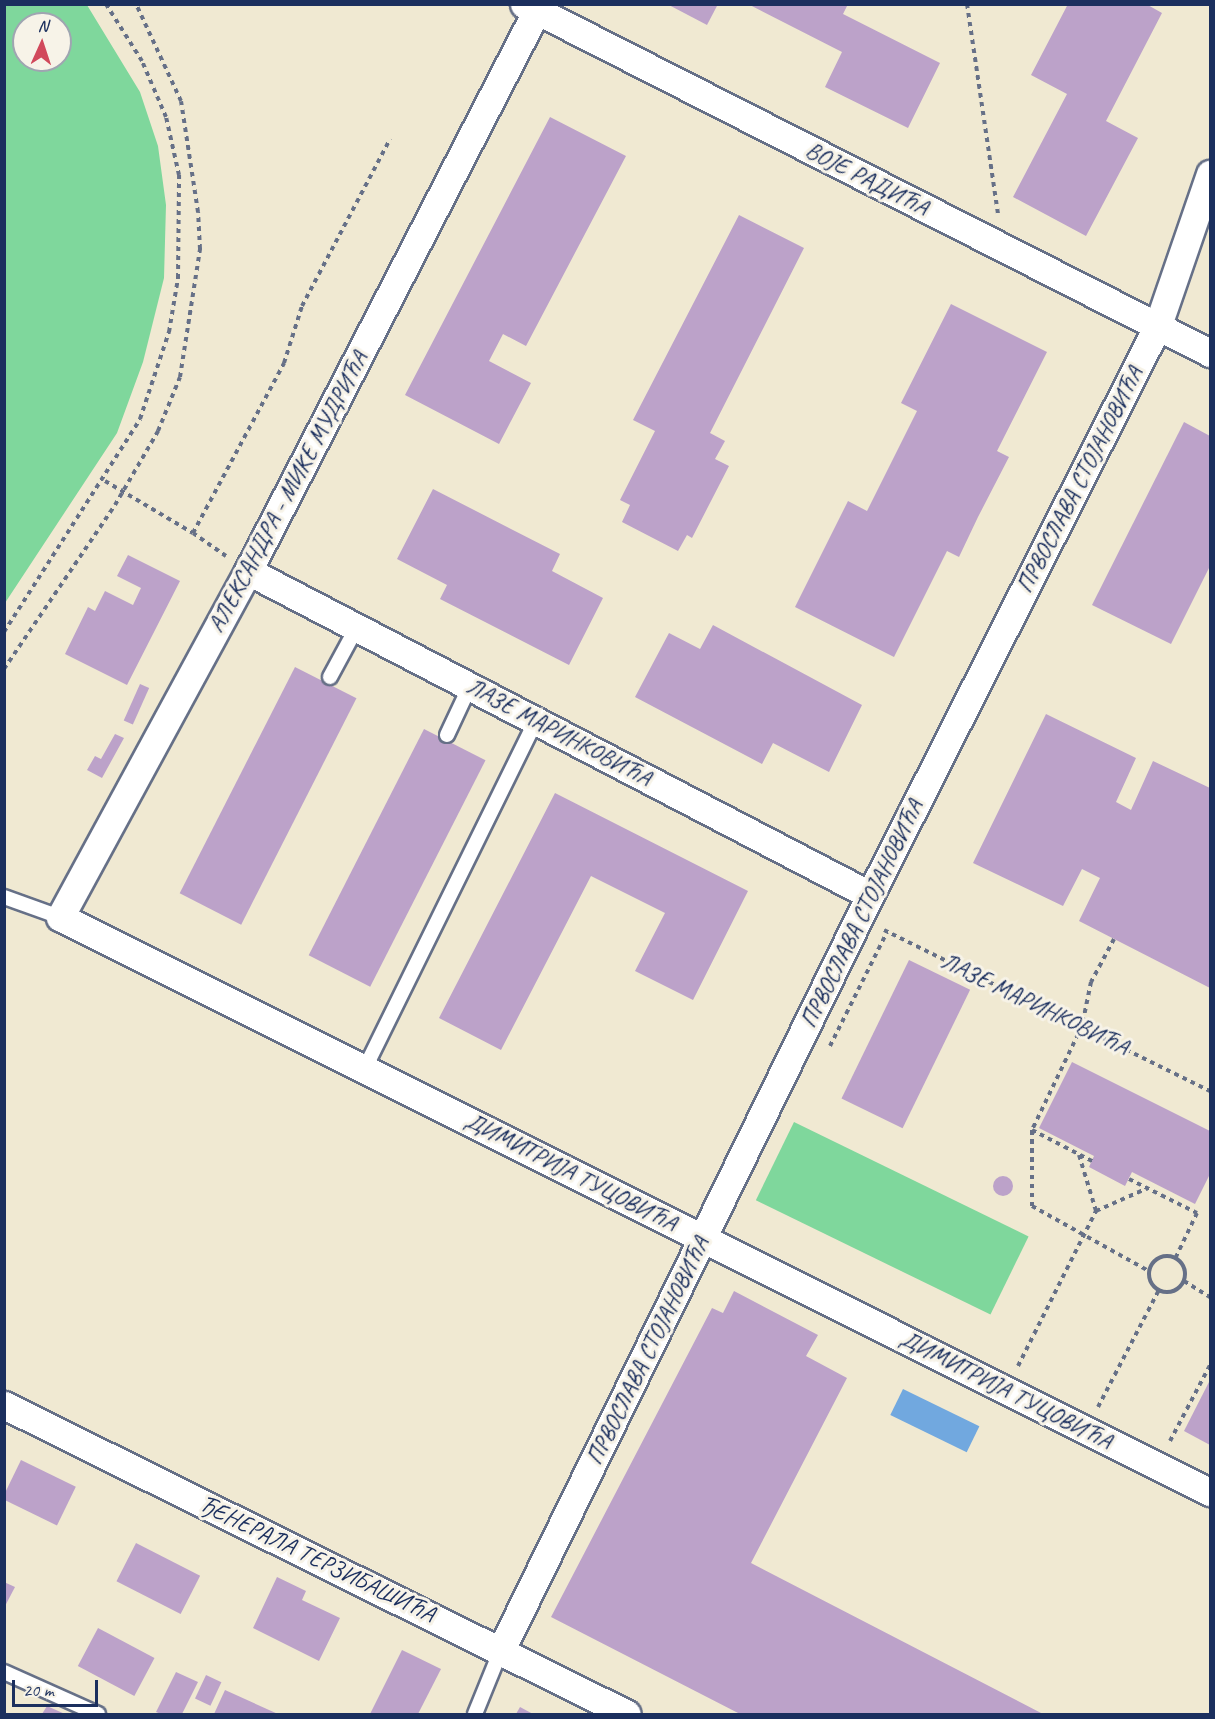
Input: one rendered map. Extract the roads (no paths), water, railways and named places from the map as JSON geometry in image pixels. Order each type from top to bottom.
[{"type":"street","name":"ВОЈЕ РАДИЋА","points":[[534,7],[1210,353]]},
{"type":"street","name":"АЛЕКСАНДРА - МИКЕ МУДРИЋА","points":[[60,917],[248,571],[534,7]]},
{"type":"street","name":"ПРВОСЛАВА СТОЈАНОВИЋА","points":[[501,1650],[865,906],[1158,325],[1210,174]]},
{"type":"street","name":"ЛАЗЕ МАРИНКОВИЋА","points":[[248,571],[536,720],[865,906]]},
{"type":"street","name":"ДИМИТРИЈА ТУЦОВИЋА","points":[[60,917],[1210,1492]]},
{"type":"street","name":"ЂЕНЕРАЛА ТЕРЗИБАШИЋА","points":[[4,1405],[627,1714]]},
{"type":"lane","points":[[330,677],[357,627]]},
{"type":"lane","points":[[447,735],[470,686]]},
{"type":"lane","points":[[365,1068],[536,720]]},
{"type":"lane","points":[[4,897],[60,917]]},
{"type":"lane","points":[[475,1714],[501,1650]]},
{"type":"lane","points":[[4,1672],[98,1714]]},
{"type":"water","points":[[903,1389],[979,1426],[967,1452],[890,1415]]}]
